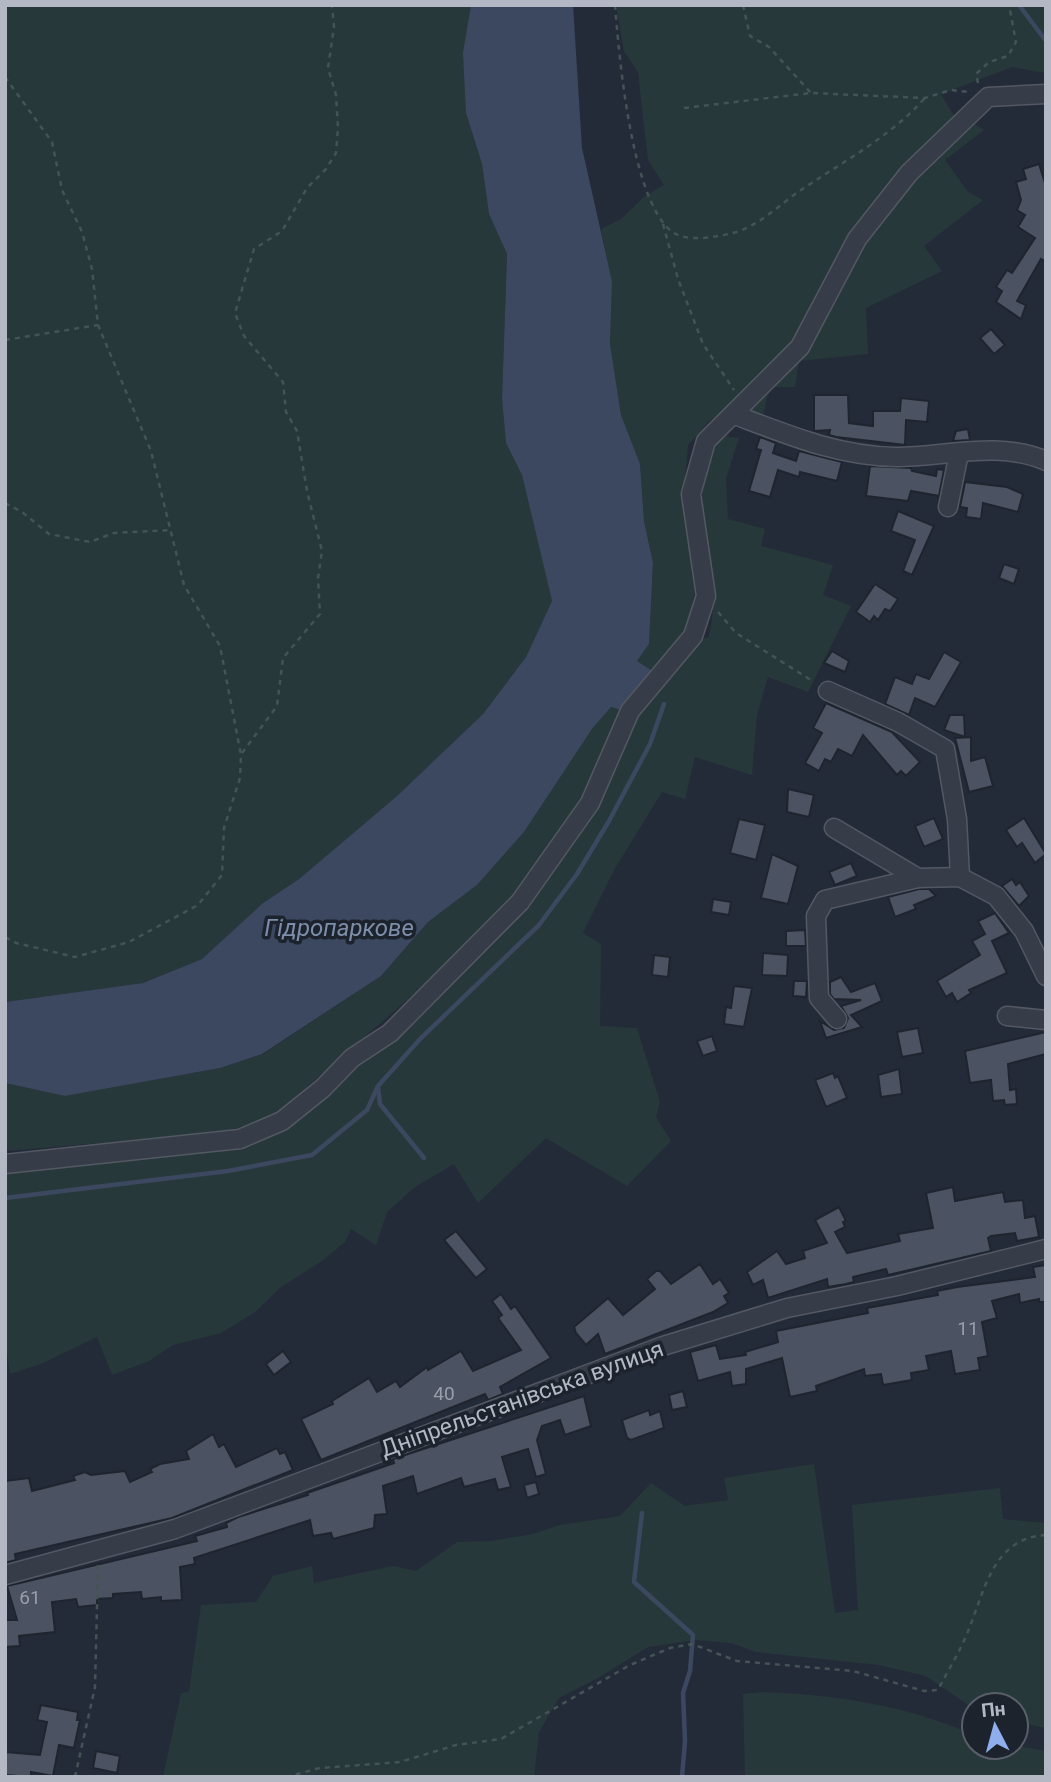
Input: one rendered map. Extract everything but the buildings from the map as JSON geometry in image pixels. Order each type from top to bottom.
[{"type":"street","points":[[5,1164],[240,1139],[282,1121],[323,1088],[352,1058],[390,1033],[520,902],[590,803],[630,711],[693,636],[706,596],[691,494],[706,442],[800,347],[857,239],[909,173],[988,97],[1046,94]]},
{"type":"street","points":[[739,410],[801,441],[853,454],[897,457],[1004,450],[1046,461]]},
{"type":"street","points":[[948,507],[959,453]]},
{"type":"street","points":[[828,691],[898,722],[945,749],[957,818],[960,877]]},
{"type":"street","points":[[834,828],[918,878]]},
{"type":"street","points":[[837,1019],[819,998],[816,916],[819,908],[825,900],[918,878],[960,877],[996,896],[1024,931],[1046,976]]},
{"type":"street","points":[[1007,1016],[1046,1020]]},
{"type":"street","name":"Дніпрельстанівська вулиця","points":[[5,1576],[175,1529],[663,1346],[788,1308],[936,1277],[1046,1249]]},
{"type":"path","points":[[241,755],[277,706],[283,658],[320,614],[318,578],[322,551],[307,491],[297,431],[286,412],[283,382],[244,336],[235,313],[254,249],[282,231],[307,188],[326,169],[336,153],[336,94],[328,68],[334,27],[332,5]]},
{"type":"path","points":[[615,5],[622,79],[633,143],[642,176],[662,220],[678,279],[703,344],[739,410]]},
{"type":"path","points":[[743,5],[750,36],[769,47],[811,93]]},
{"type":"path","points":[[988,97],[979,86],[976,74],[989,62],[1008,55],[1016,42],[1009,5]]},
{"type":"path","points":[[5,77],[52,142],[62,190],[82,232],[92,270],[98,325],[137,413],[184,585],[220,646],[241,755],[240,778],[225,828],[222,875],[198,905],[129,942],[75,957],[16,943],[5,937]]},
{"type":"path","points":[[684,108],[811,93],[925,98],[951,90],[988,97]]},
{"type":"path","points":[[662,220],[673,232],[703,239],[736,232],[760,221],[779,205],[881,138],[906,119],[925,98]]},
{"type":"path","points":[[5,340],[98,325]]},
{"type":"path","points":[[5,503],[22,512],[49,534],[90,542],[114,533],[171,530]]},
{"type":"path","points":[[706,596],[736,633],[828,691]]},
{"type":"path","points":[[286,1777],[320,1768],[400,1762],[456,1745],[501,1739],[630,1665],[670,1648],[692,1644],[737,1661],[853,1671],[924,1691],[937,1690],[961,1648],[993,1566],[1009,1548],[1046,1535]]},
{"type":"path","points":[[75,1777],[95,1687],[100,1591],[95,1549]]},
{"type":"shaded area","points":[[5,5],[471,5],[466,113],[482,164],[489,214],[507,254],[502,399],[506,443],[522,475],[552,601],[526,657],[483,714],[397,796],[299,879],[263,903],[202,959],[143,983],[5,1002]]},
{"type":"shaded area","points":[[616,5],[1046,5],[1046,73],[1012,67],[941,94],[955,118],[973,123],[984,130],[945,160],[968,192],[983,200],[924,246],[942,271],[866,308],[868,354],[799,361],[795,387],[769,387],[762,422],[728,409],[708,422],[688,445],[683,501],[695,594],[685,635],[654,672],[637,661],[649,644],[653,563],[644,521],[640,465],[621,415],[610,344],[612,281],[601,229],[621,219],[645,196],[664,185],[648,160],[638,72],[624,51]]},
{"type":"shaded area","points":[[723,436],[739,438],[726,478],[728,519],[765,529],[761,546],[833,565],[823,595],[851,606],[808,692],[768,677],[757,715],[752,775],[695,757],[685,799],[662,792],[614,870],[583,933],[601,944],[600,1026],[637,1028],[660,1102],[656,1117],[671,1141],[627,1186],[546,1138],[478,1203],[454,1164],[415,1187],[387,1212],[376,1245],[351,1229],[345,1242],[322,1261],[281,1287],[255,1312],[221,1333],[173,1345],[149,1361],[112,1375],[97,1337],[41,1364],[10,1374],[5,1339],[5,1171],[240,1145],[289,1127],[357,1060],[387,1043],[412,1024],[534,897],[600,801],[619,763],[626,738],[645,705],[696,638],[708,638],[713,613],[702,511],[703,486],[709,461]]},
{"type":"shaded area","points":[[611,707],[624,711],[596,780],[524,884],[460,954],[270,1119],[219,1133],[5,1151],[5,1083],[65,1096],[220,1068],[263,1054],[381,976],[428,922],[477,885],[524,832],[592,729]]},
{"type":"shaded area","points":[[814,1464],[835,1613],[858,1610],[852,1505],[1000,1488],[1003,1519],[1046,1523],[1046,1728],[1030,1725],[1030,1691],[960,1691],[960,1699],[926,1676],[879,1665],[756,1652],[731,1643],[696,1640],[648,1647],[559,1698],[539,1732],[534,1777],[163,1777],[181,1693],[189,1692],[201,1605],[256,1602],[273,1576],[312,1566],[314,1583],[393,1566],[416,1571],[457,1542],[490,1541],[533,1534],[560,1525],[620,1516],[651,1483],[685,1506],[728,1500],[724,1478]]},
{"type":"shaded area","points":[[762,1692],[844,1699],[922,1716],[960,1730],[960,1761],[1030,1761],[1030,1748],[1046,1751],[1046,1777],[745,1777],[743,1694]]},
{"type":"water","name":"Гідропаркове","points":[[471,5],[573,5],[582,148],[612,281],[610,344],[621,415],[640,464],[644,521],[653,563],[649,644],[637,661],[654,672],[624,711],[611,707],[592,729],[524,832],[477,885],[428,922],[381,976],[262,1054],[220,1068],[65,1096],[5,1083],[5,1002],[143,983],[202,959],[263,903],[299,879],[397,796],[483,714],[526,657],[552,601],[522,475],[506,443],[502,399],[507,254],[489,214],[482,164],[466,113],[463,53]]},
{"type":"waterway","points":[[1019,5],[1046,41]]},
{"type":"waterway","points":[[5,1198],[228,1171],[312,1155],[367,1110],[378,1086],[421,1038],[539,925],[577,874],[609,821],[650,744],[664,704]]},
{"type":"waterway","points":[[378,1087],[380,1104],[424,1158]]},
{"type":"waterway","points":[[642,1513],[634,1582],[693,1635],[690,1671],[683,1693],[685,1741],[682,1777]]}]
